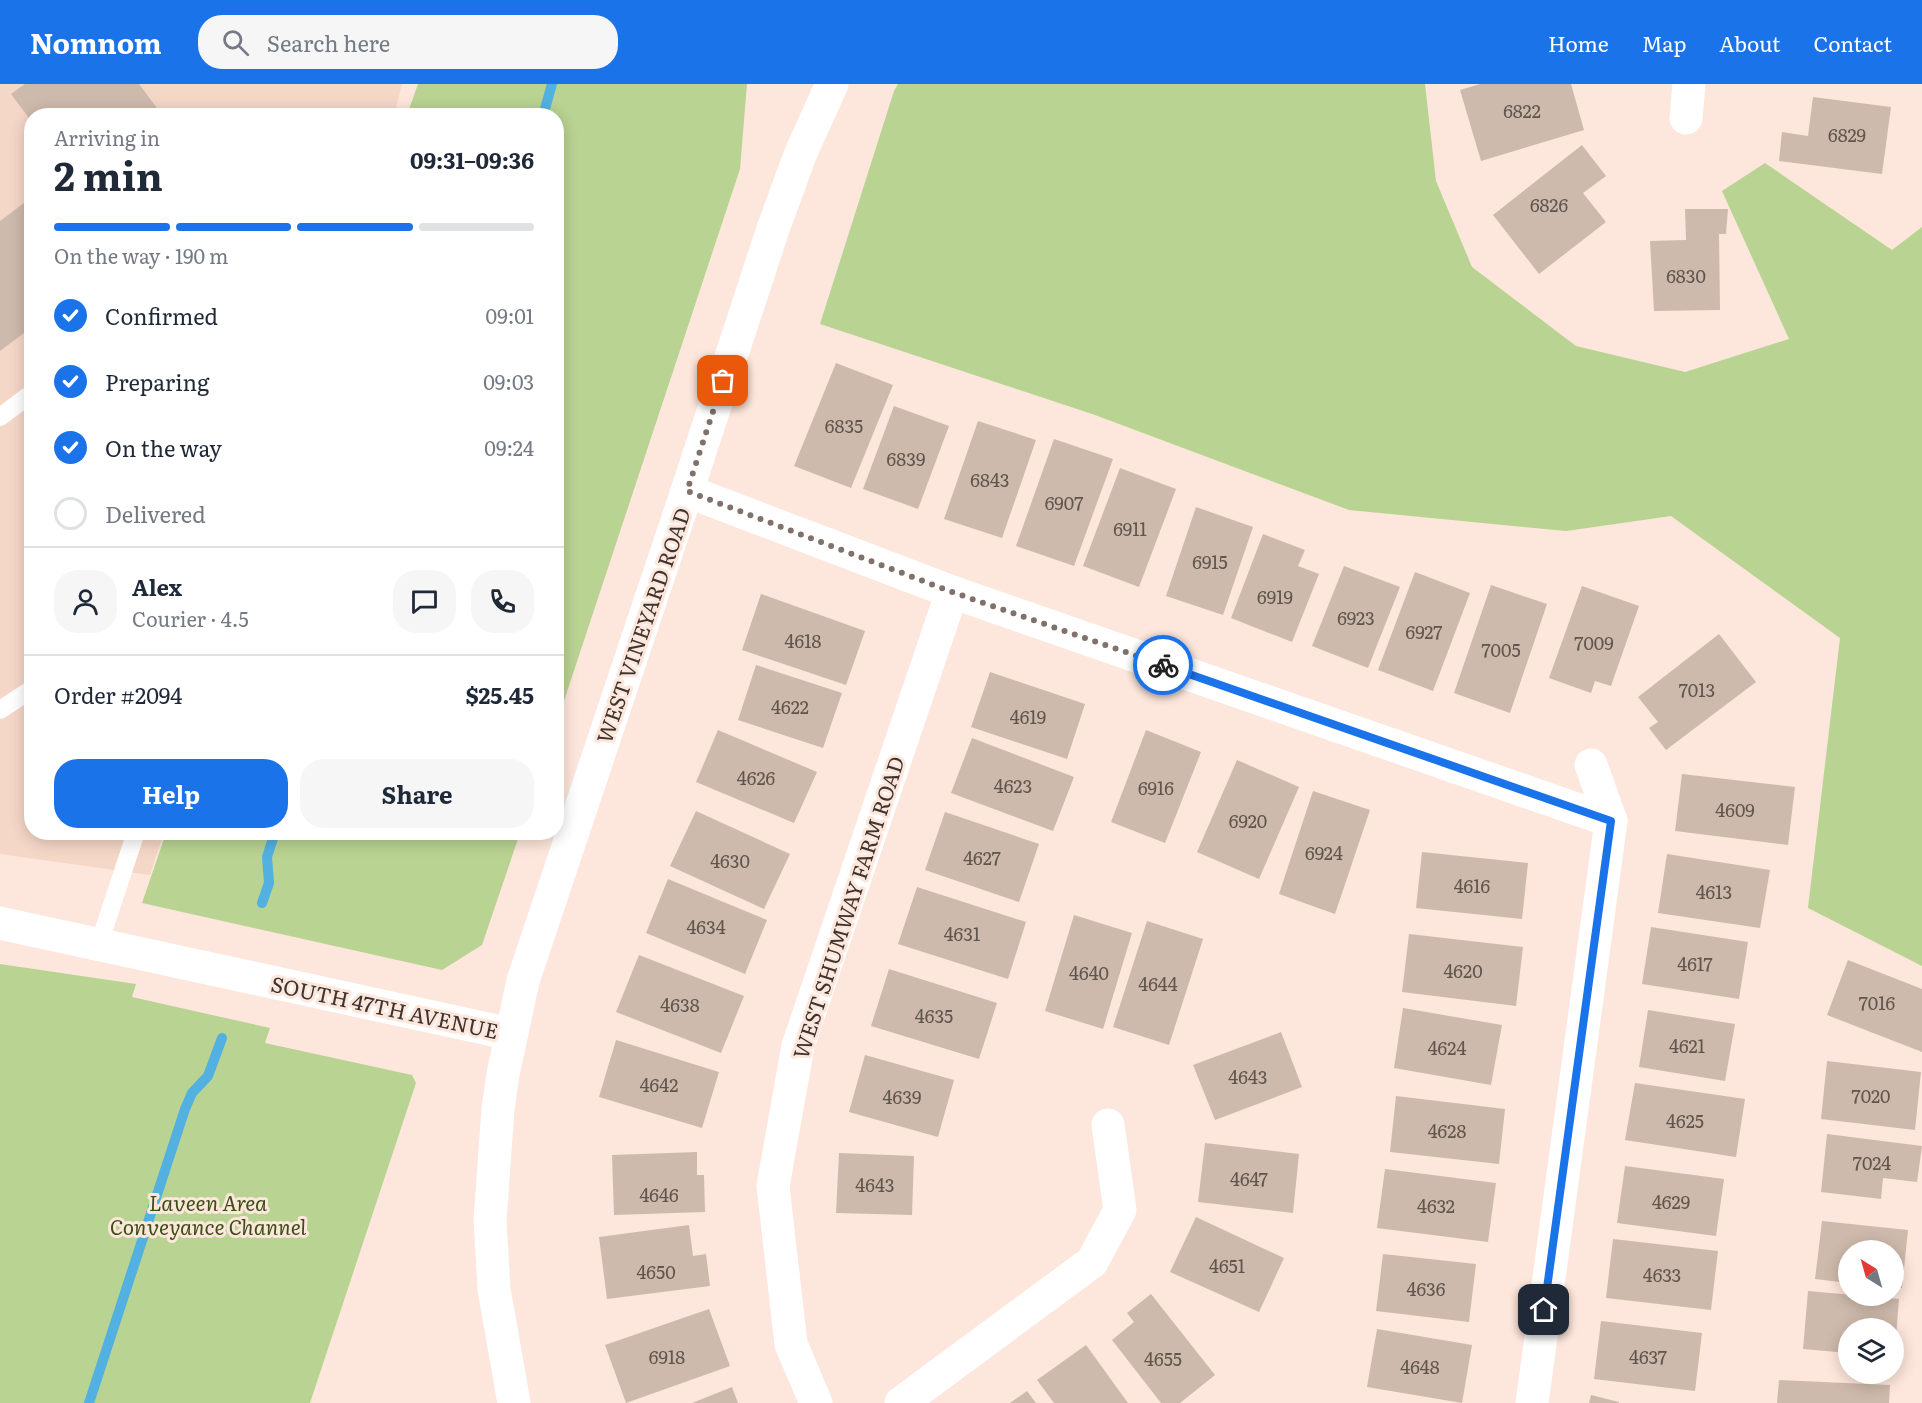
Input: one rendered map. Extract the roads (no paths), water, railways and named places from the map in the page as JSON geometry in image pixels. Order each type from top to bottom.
[{"type":"street","name":"WEST VINEYARD ROAD","points":[[512,1034],[523,981],[772,229],[800,154],[832,84]]},
{"type":"street","points":[[1686,118],[1689,84]]},
{"type":"street","points":[[687,491],[952,592],[1611,821]]},
{"type":"street","name":"WEST SHUMWAY FARM ROAD","points":[[816,1403],[791,1344],[773,1186],[775,1174],[798,1046],[952,592]]},
{"type":"street","points":[[1532,1403],[1611,821],[1591,765]]},
{"type":"street","name":"SOUTH 47TH AVENUE","points":[[0,923],[512,1034],[498,1109],[490,1221],[494,1289],[514,1403]]},
{"type":"street","points":[[901,1403],[1092,1262],[1120,1210],[1108,1125]]},
{"type":"lane","points":[[0,417],[24,399]]},
{"type":"lane","points":[[0,710],[24,694]]},
{"type":"lane","points":[[99,944],[133,840]]},
{"type":"waterway","points":[[545,108],[552,84]]},
{"type":"waterway","points":[[262,903],[269,883],[267,857],[272,840]]},
{"type":"waterway","points":[[89,1403],[185,1109],[192,1093],[208,1076],[222,1038]]},
{"type":"park label","name":"Laveen Area Conveyance Channel","points":[[208,1213]]}]
